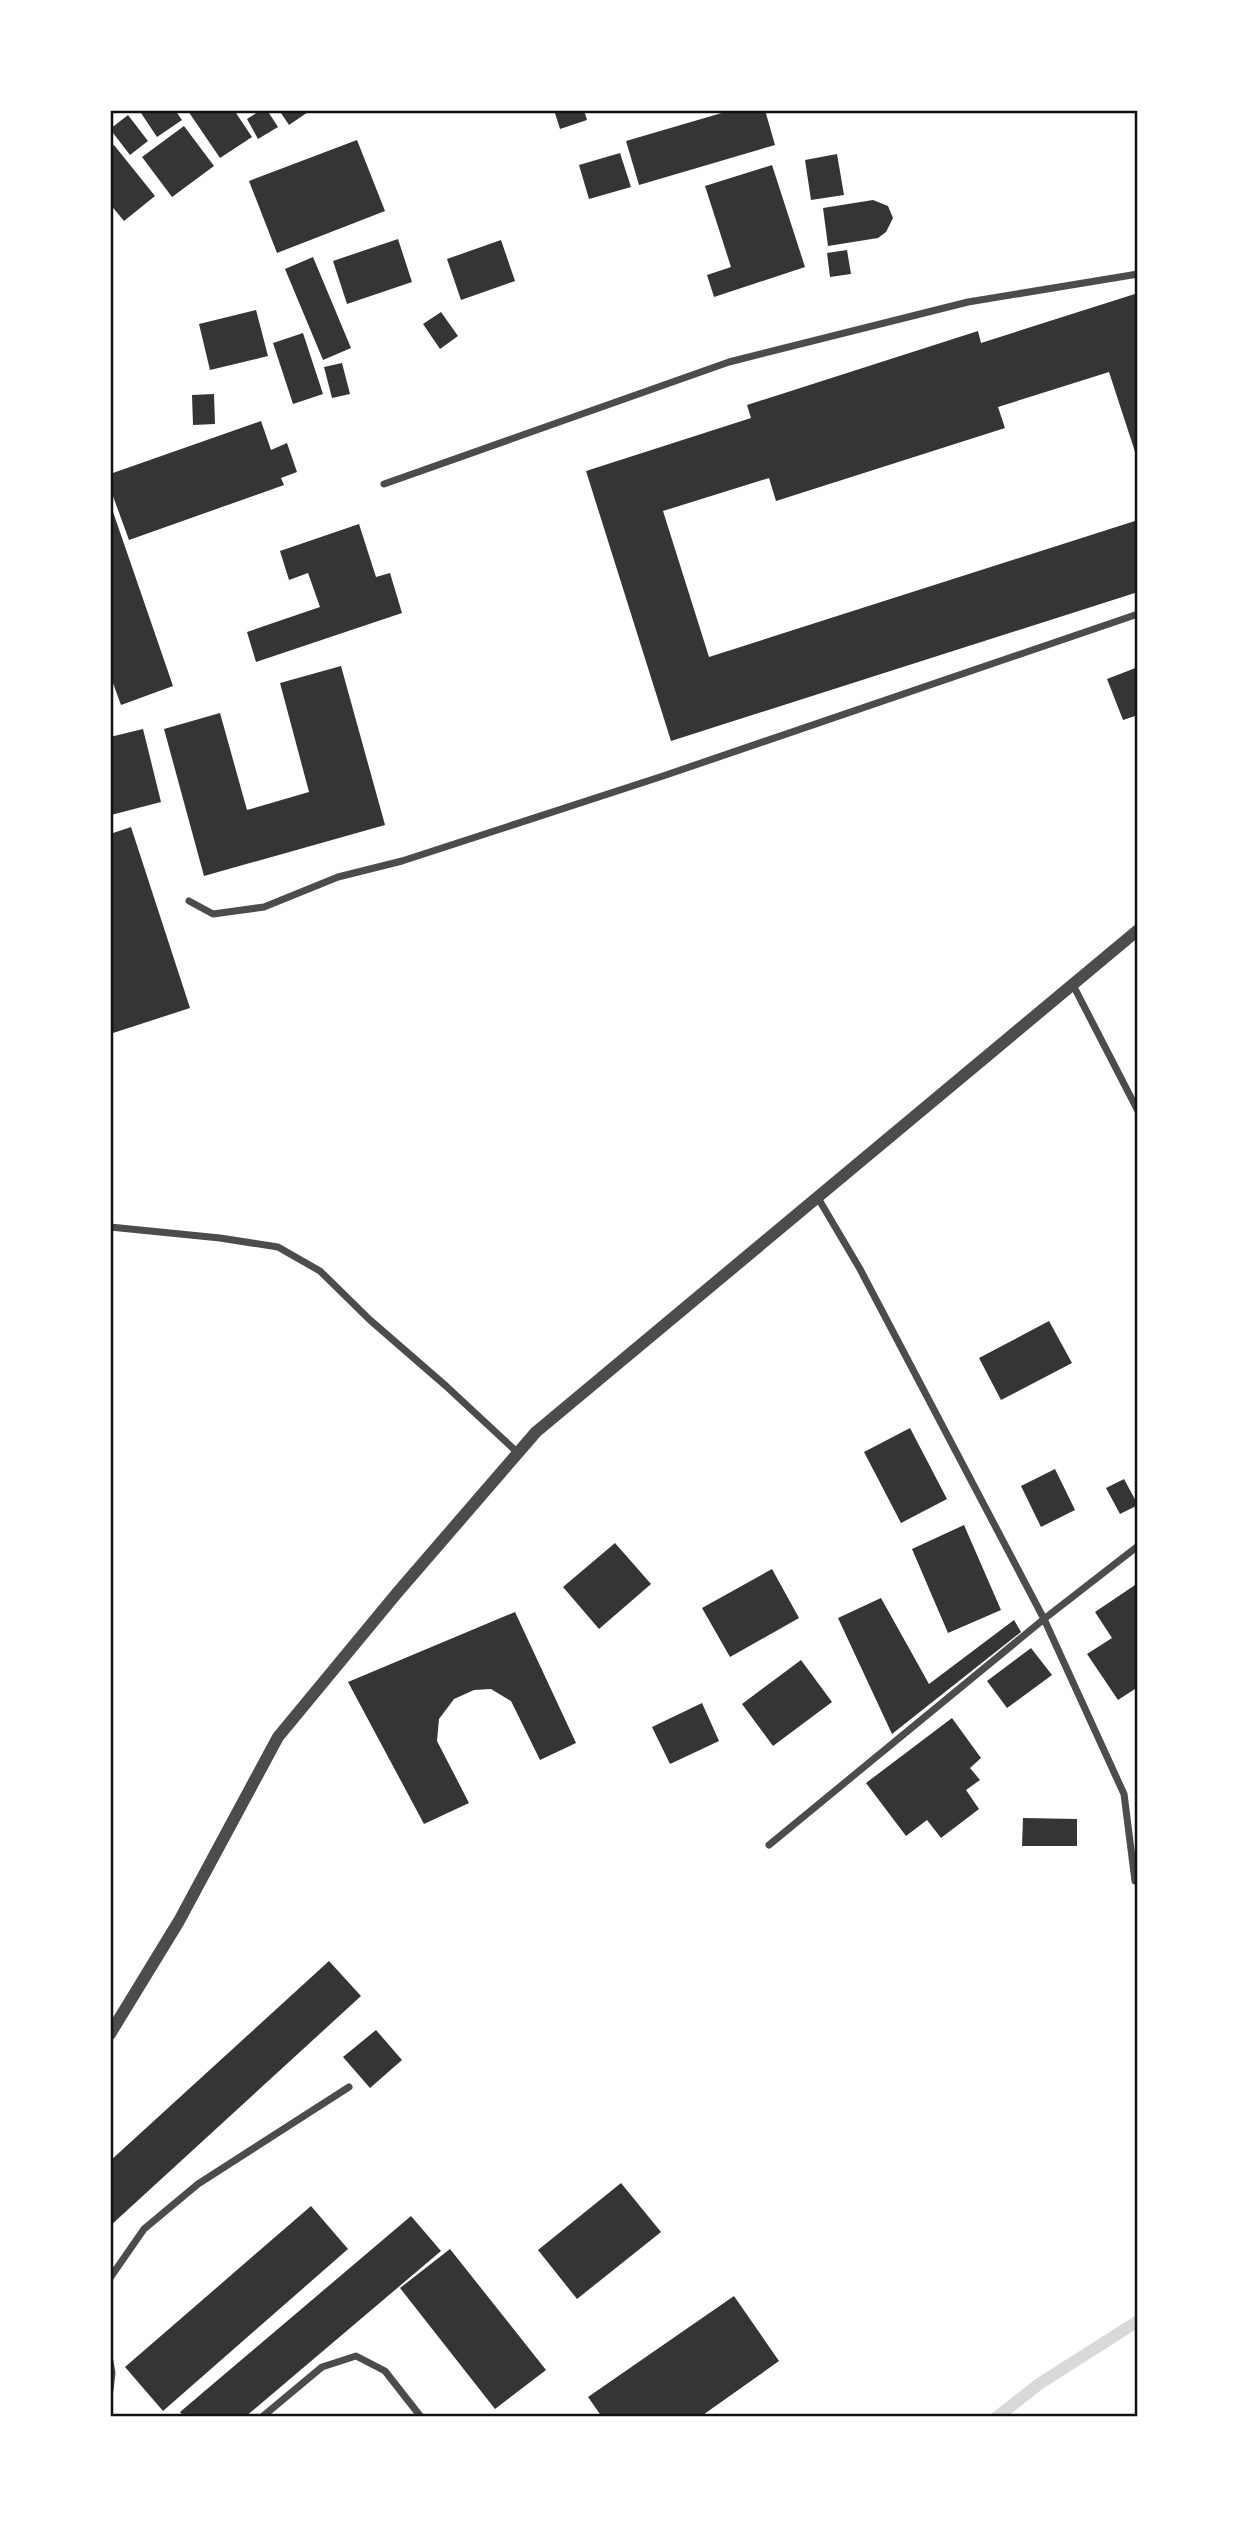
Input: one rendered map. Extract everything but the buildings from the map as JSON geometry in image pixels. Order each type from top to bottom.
[{"type":"street","points":[[384,484],[729,362],[968,302],[1138,274]]},
{"type":"street","points":[[189,901],[213,914],[264,907],[338,877],[402,860],[663,776],[1138,614]]},
{"type":"street","points":[[110,2034],[179,1921],[278,1737],[397,1592],[536,1432],[818,1198],[968,1069],[1138,930]]},
{"type":"street","points":[[1073,985],[1138,1111]]},
{"type":"street","points":[[818,1198],[860,1269],[1044,1619],[1124,1794],[1135,1881],[1138,1881]]},
{"type":"street","points":[[110,1227],[278,1247],[320,1271],[370,1321],[518,1453]]},
{"type":"street","points":[[769,1845],[1044,1619],[1138,1546]]},
{"type":"street","points":[[110,2278],[144,2229],[198,2184],[348,2087]]},
{"type":"street","points":[[262,2417],[322,2367],[356,2356],[385,2371],[421,2417]]},
{"type":"street","points":[[110,2361],[110,2390]]},
{"type":"waterway","points":[[997,2417],[1039,2384],[1138,2321]]}]
